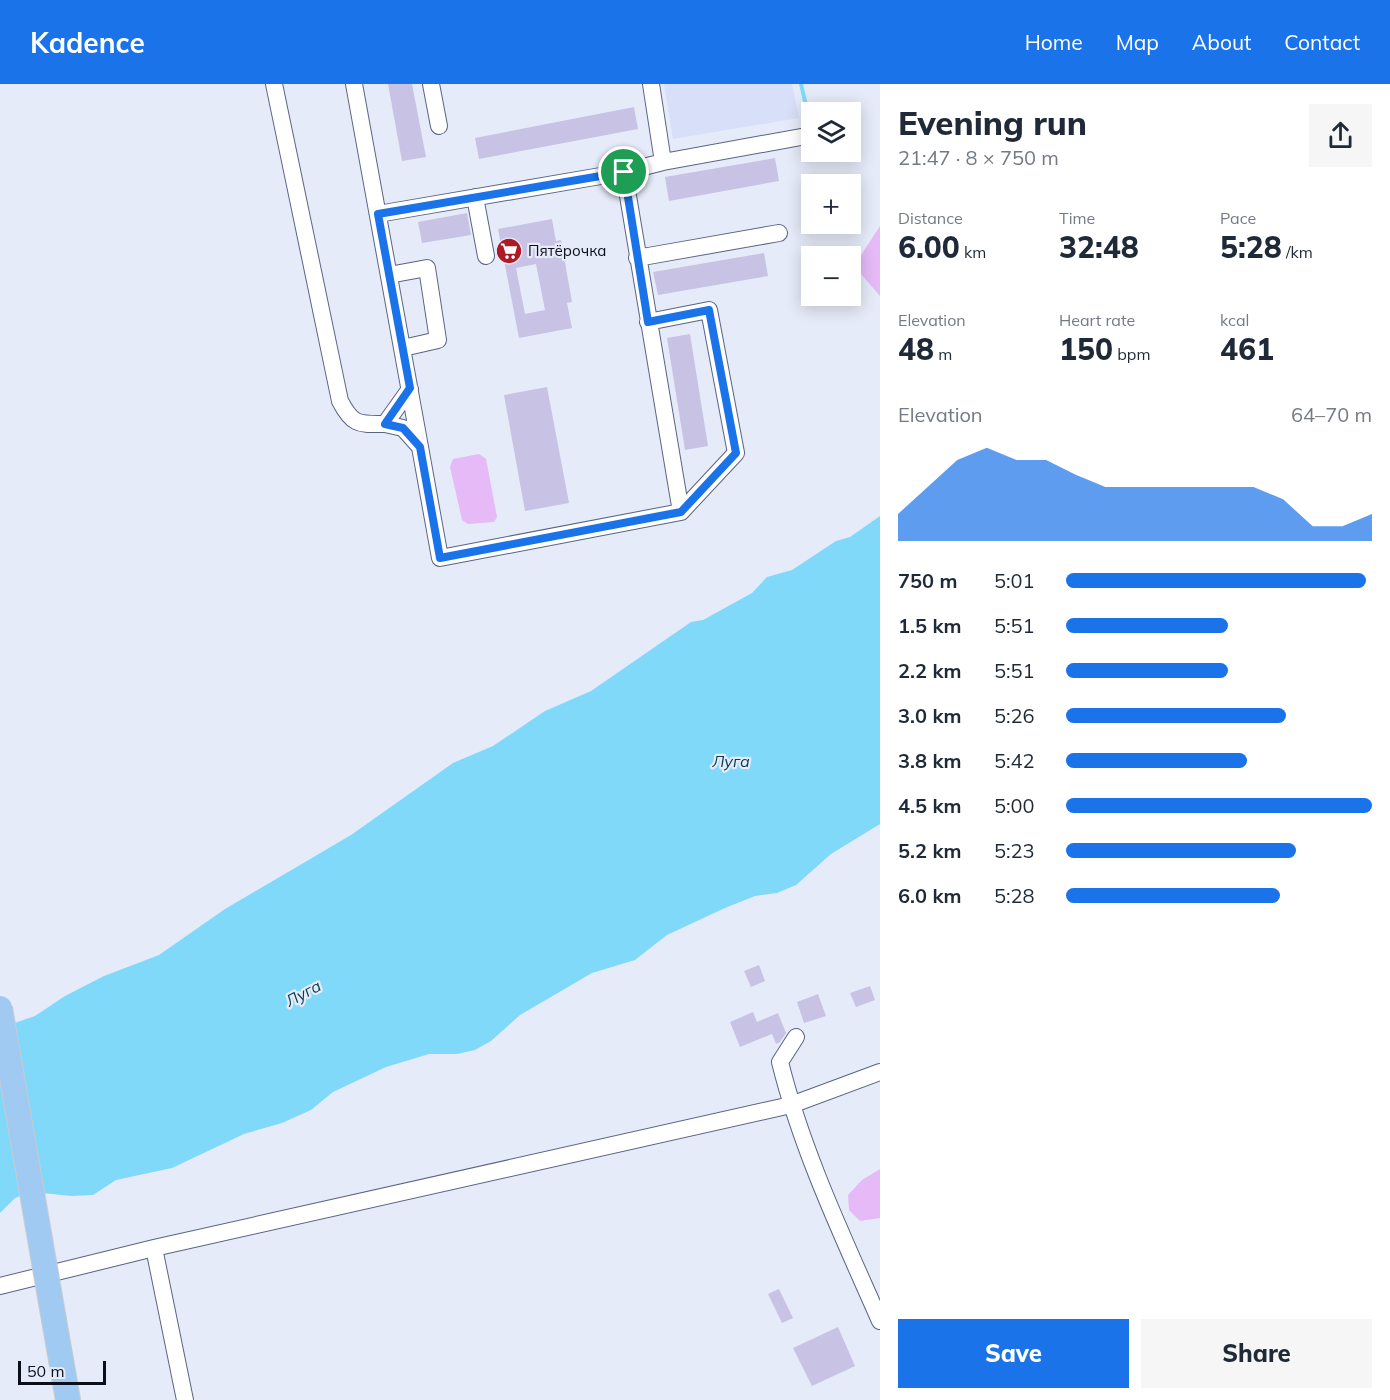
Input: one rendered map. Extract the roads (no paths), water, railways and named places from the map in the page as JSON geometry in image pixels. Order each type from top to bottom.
[{"type":"highway","points":[[0,1008],[68,1400]]},
{"type":"street","points":[[274,84],[340,401],[348,416],[358,424],[385,424],[403,428],[420,447]]},
{"type":"street","points":[[354,84],[440,558],[681,512],[736,453],[709,310],[648,322]]},
{"type":"street","points":[[431,84],[439,126]]},
{"type":"street","points":[[651,84],[663,162]]},
{"type":"street","points":[[378,214],[624,172],[663,162],[801,137]]},
{"type":"street","points":[[624,172],[681,512]]},
{"type":"street","points":[[475,197],[486,256]]},
{"type":"street","points":[[637,258],[779,233]]},
{"type":"street","points":[[390,275],[427,268],[438,340],[403,348]]},
{"type":"street","points":[[385,424],[410,388]]},
{"type":"street","points":[[796,1037],[780,1062],[791,1105],[842,1234],[880,1321]]},
{"type":"street","points":[[0,1286],[154,1248],[791,1105],[880,1072]]},
{"type":"street","points":[[154,1248],[184,1400]]},
{"type":"water","name":"Луга","points":[[880,516],[880,824],[831,854],[796,885],[777,893],[755,896],[725,908],[667,935],[635,960],[592,973],[520,1015],[491,1041],[475,1050],[457,1054],[429,1054],[386,1067],[333,1092],[311,1110],[282,1123],[244,1134],[172,1168],[116,1180],[93,1195],[72,1196],[32,1192],[15,1198],[0,1213],[0,1028],[35,1016],[65,996],[104,976],[159,955],[225,909],[351,835],[453,763],[493,746],[545,711],[591,691],[691,622],[703,620],[752,593],[767,577],[792,570],[836,541],[850,537]]},
{"type":"waterway","points":[[801,84],[805,102]]},
{"type":"place","name":"Пятёрочка","points":[[509,251]]}]
